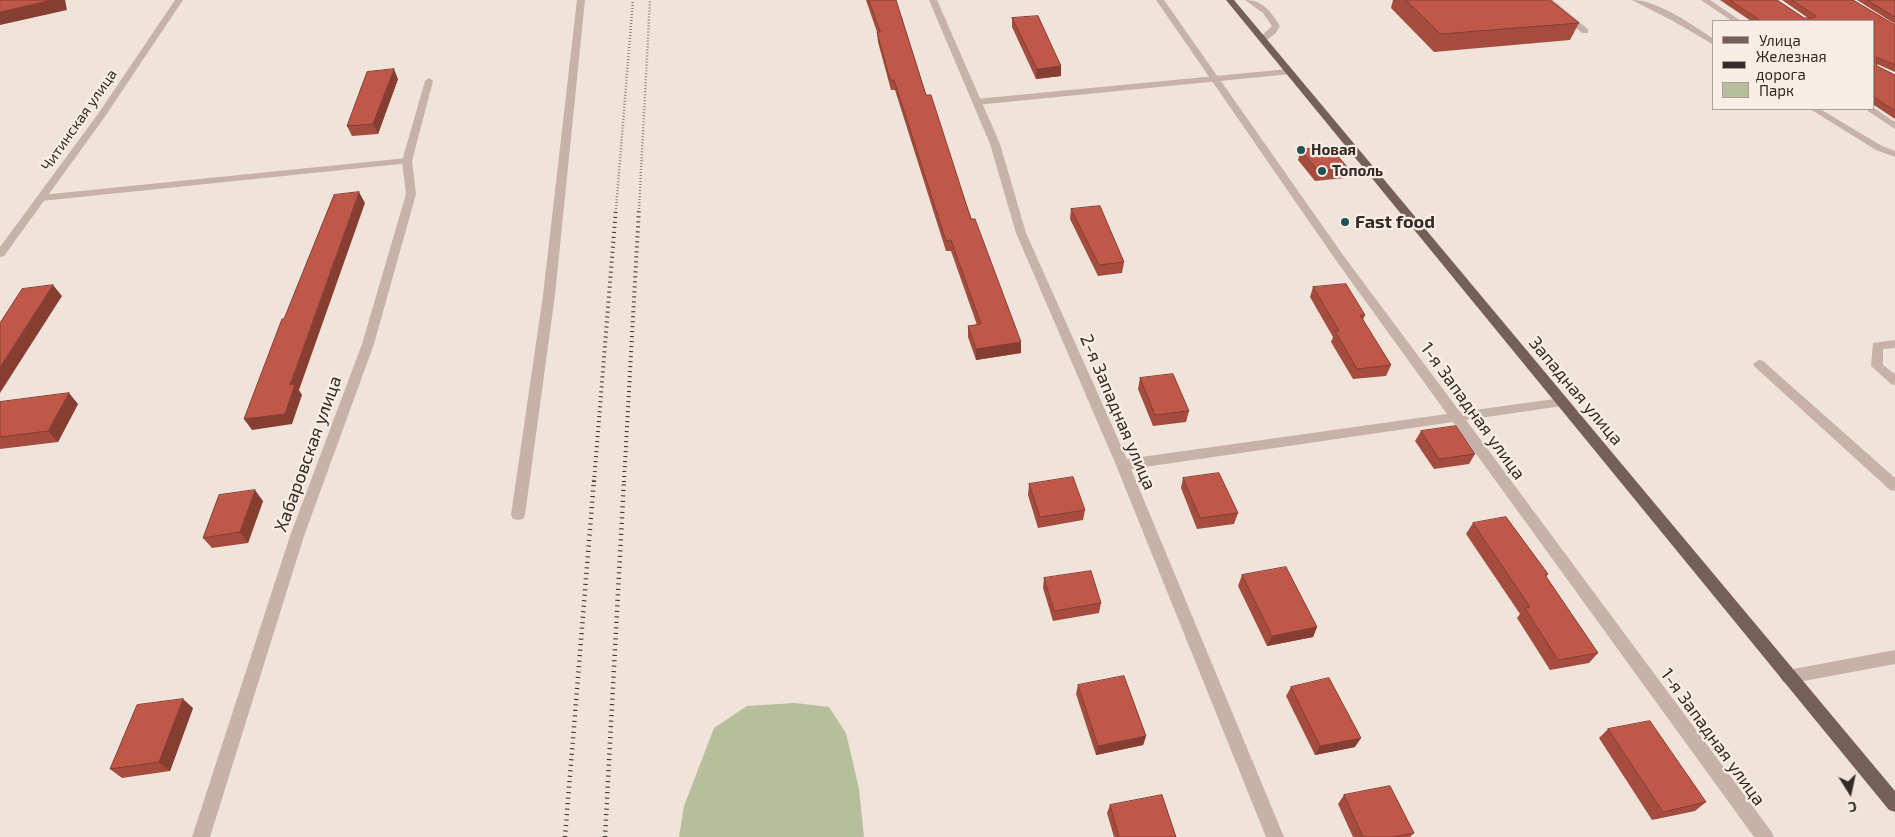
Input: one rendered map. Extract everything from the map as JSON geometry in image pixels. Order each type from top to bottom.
[{"type":"main road","name":"Западная улица","points":[[1230,0],[1788,677],[1895,804]]},
{"type":"street","name":"Читинская улица","points":[[0,254],[101,116],[180,0]]},
{"type":"street","points":[[518,515],[549,295],[580,0]]},
{"type":"street","name":"2-я Западная улица","points":[[933,0],[994,144],[1022,234],[1123,465],[1275,837]]},
{"type":"street","name":"1-я Западная улица","points":[[1160,0],[1339,257],[1765,837]]},
{"type":"street","points":[[1249,0],[1266,11],[1276,26],[1272,32],[1262,39]]},
{"type":"street","points":[[1548,0],[1585,31]]},
{"type":"street","points":[[1636,0],[1676,19],[1712,42]]},
{"type":"street","points":[[1706,0],[1736,20]]},
{"type":"street","points":[[976,102],[1288,72]]},
{"type":"street","name":"Хабаровская улица","points":[[201,837],[297,536],[368,344],[411,194],[407,162],[430,80]]},
{"type":"street","points":[[1816,110],[1879,148],[1895,154]]},
{"type":"street","points":[[1871,110],[1895,126]]},
{"type":"street","points":[[41,198],[407,162]]},
{"type":"street","points":[[1895,344],[1877,346],[1877,366],[1895,381]]},
{"type":"street","points":[[1759,364],[1895,486]]},
{"type":"street","points":[[1123,465],[1562,402]]},
{"type":"street","points":[[1788,677],[1895,657]]},
{"type":"green space","points":[[795,703],[829,707],[846,733],[859,789],[864,837],[679,837],[684,806],[714,728],[747,706]]},
{"type":"building","points":[[0,0],[52,0],[0,12]]},
{"type":"building","points":[[869,0],[896,0],[926,95],[931,95],[971,219],[975,219],[1021,342],[976,349],[968,326],[981,324],[951,240],[946,241],[894,80],[890,80],[877,32],[880,32]]},
{"type":"building","points":[[1406,0],[1550,0],[1579,23],[1441,34]]},
{"type":"building","points":[[1730,0],[1777,0],[1804,18],[1814,18],[1816,16],[1792,0],[1853,0],[1895,25],[1895,65],[1876,57],[1877,66],[1895,75],[1895,111],[1875,98],[1875,20],[1760,20]]},
{"type":"building","points":[[1868,0],[1895,0],[1895,17]]},
{"type":"building","points":[[1038,16],[1061,66],[1037,69],[1012,18]]},
{"type":"building","points":[[394,69],[373,124],[347,126],[367,72]]},
{"type":"building","points":[[1329,146],[1348,168],[1318,171],[1301,150]]},
{"type":"building","points":[[359,192],[290,385],[295,384],[285,414],[244,419],[282,319],[284,319],[334,195]]},
{"type":"building","points":[[1100,206],[1124,262],[1099,265],[1071,209]]},
{"type":"building","points":[[1346,284],[1365,315],[1360,315],[1391,365],[1357,369],[1335,331],[1339,331],[1313,287]]},
{"type":"building","points":[[53,285],[0,367],[0,323],[22,289]]},
{"type":"building","points":[[1173,374],[1189,411],[1155,415],[1140,378]]},
{"type":"building","points":[[69,393],[48,431],[0,437],[0,402]]},
{"type":"building","points":[[1456,426],[1475,454],[1439,459],[1421,431]]},
{"type":"building","points":[[1219,473],[1238,513],[1200,518],[1183,478]]},
{"type":"building","points":[[1073,477],[1085,510],[1040,517],[1029,484]]},
{"type":"building","points":[[255,490],[240,532],[203,538],[219,495]]},
{"type":"building","points":[[1506,517],[1548,574],[1545,575],[1598,653],[1558,660],[1525,608],[1530,607],[1473,523]]},
{"type":"building","points":[[1286,567],[1317,627],[1272,636],[1242,575]]},
{"type":"building","points":[[1091,571],[1101,603],[1054,611],[1044,578]]},
{"type":"building","points":[[1124,676],[1146,736],[1098,746],[1078,685]]},
{"type":"building","points":[[1329,678],[1361,738],[1320,746],[1291,687]]},
{"type":"building","points":[[183,699],[159,762],[110,769],[137,705]]},
{"type":"building","points":[[1650,721],[1706,802],[1663,812],[1608,729]]},
{"type":"building","points":[[1390,786],[1414,833],[1392,837],[1363,837],[1344,795]]},
{"type":"building","points":[[1162,795],[1176,837],[1119,837],[1110,805]]},
{"type":"railway","points":[[616,209],[633,0]]},
{"type":"railway","points":[[639,209],[650,0]]},
{"type":"railway","points":[[594,482],[616,208]]},
{"type":"railway","points":[[624,482],[639,208]]},
{"type":"railway","points":[[565,837],[594,480]]},
{"type":"railway","points":[[605,837],[624,480]]},
{"type":"place","name":"Новая","points":[[1301,150]]},
{"type":"place","name":"Тополь","points":[[1322,171]]},
{"type":"place","name":"Fast food","points":[[1345,222]]}]
